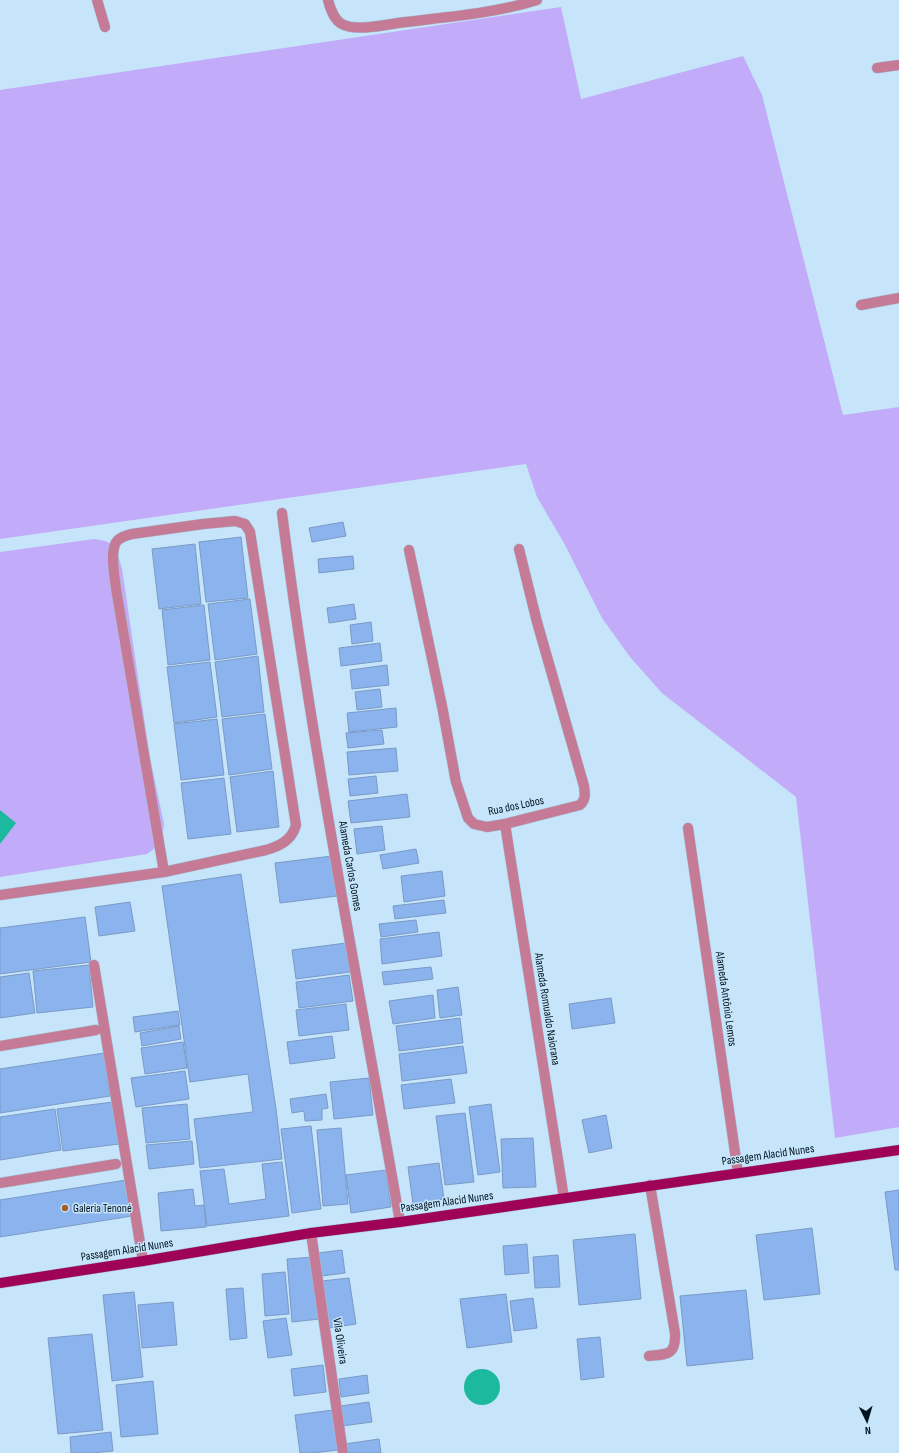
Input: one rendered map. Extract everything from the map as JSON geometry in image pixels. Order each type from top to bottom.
[{"type":"main road","name":"Passagem Alacid Nunes","points":[[0,1283],[311,1233],[400,1222],[899,1150]]},
{"type":"street","points":[[97,0],[105,27]]},
{"type":"street","points":[[328,0],[338,22],[344,26],[361,27],[464,15],[526,4],[537,0]]},
{"type":"street","points":[[877,68],[899,65]]},
{"type":"street","points":[[861,305],[899,298]]},
{"type":"street","name":"Alameda Carlos Gomes","points":[[282,513],[290,576],[322,781],[400,1222]]},
{"type":"street","points":[[0,895],[164,872],[276,847],[285,843],[292,835],[296,825],[250,532],[245,524],[239,522],[204,524],[132,534],[125,536],[114,546],[113,553],[116,589],[164,872]]},
{"type":"street","name":"Rua dos Lobos","points":[[409,550],[442,706],[456,782],[468,818],[474,824],[487,827],[505,824],[580,805],[583,802],[585,795],[584,786],[537,622],[519,549]]},
{"type":"street","name":"Alameda Romualdo Naiorana","points":[[505,824],[564,1198]]},
{"type":"street","name":"Alameda Antônio Lemos","points":[[688,828],[738,1173]]},
{"type":"street","points":[[94,965],[143,1261]]},
{"type":"street","points":[[0,1046],[96,1030]]},
{"type":"street","points":[[0,1183],[116,1164]]},
{"type":"street","points":[[649,1356],[667,1354],[672,1351],[675,1345],[675,1333],[650,1185]]},
{"type":"street","name":"Vila Oliveira","points":[[311,1233],[343,1453]]},
{"type":"shaded area","points":[[561,7],[581,99],[743,56],[762,95],[843,415],[899,407],[899,1127],[835,1138],[796,797],[662,693],[630,657],[602,618],[564,543],[537,497],[526,464],[0,539],[0,90]]},
{"type":"shaded area","points":[[94,539],[111,544],[117,552],[122,569],[150,758],[164,824],[162,838],[155,848],[147,854],[0,877],[0,552]]},
{"type":"shaded area","points":[[0,810],[16,823],[0,844]]},
{"type":"shaded area","points":[[486,1369],[495,1374],[499,1380],[499,1394],[495,1400],[486,1405],[478,1405],[469,1400],[465,1394],[464,1383],[469,1374],[475,1370]]},
{"type":"building","points":[[343,522],[346,536],[312,542],[309,528]]},
{"type":"building","points":[[241,537],[248,598],[206,602],[199,542]]},
{"type":"building","points":[[195,544],[201,604],[159,609],[152,549]]},
{"type":"building","points":[[353,556],[354,569],[319,573],[318,559]]},
{"type":"building","points":[[250,599],[257,654],[215,660],[208,604]]},
{"type":"building","points":[[354,604],[356,619],[329,623],[327,608]]},
{"type":"building","points":[[204,605],[210,660],[168,665],[162,610]]},
{"type":"building","points":[[371,622],[373,641],[352,644],[350,625]]},
{"type":"building","points":[[380,643],[382,661],[341,666],[339,648]]},
{"type":"building","points":[[258,656],[264,712],[222,717],[215,662]]},
{"type":"building","points":[[210,662],[217,717],[174,723],[167,667]]},
{"type":"building","points":[[387,665],[389,685],[352,689],[350,670]]},
{"type":"building","points":[[380,689],[382,707],[357,710],[355,692]]},
{"type":"building","points":[[396,708],[397,727],[349,732],[347,713]]},
{"type":"building","points":[[265,714],[272,769],[229,775],[222,719]]},
{"type":"building","points":[[217,719],[224,775],[181,780],[174,724]]},
{"type":"building","points":[[382,730],[384,744],[348,748],[346,733]]},
{"type":"building","points":[[396,748],[398,771],[349,775],[347,752]]},
{"type":"building","points":[[273,771],[279,827],[237,832],[230,777]]},
{"type":"building","points":[[376,776],[378,793],[350,796],[348,779]]},
{"type":"building","points":[[224,778],[231,834],[188,839],[181,783]]},
{"type":"building","points":[[407,794],[410,817],[351,823],[348,801]]},
{"type":"building","points":[[382,826],[385,850],[357,854],[354,829]]},
{"type":"building","points":[[416,849],[419,863],[383,869],[380,855]]},
{"type":"building","points":[[332,856],[337,896],[280,903],[275,863]]},
{"type":"building","points":[[442,871],[445,896],[404,902],[401,876]]},
{"type":"building","points":[[241,874],[282,1159],[200,1168],[194,1119],[253,1112],[248,1074],[190,1082],[162,886]]},
{"type":"building","points":[[444,900],[446,913],[395,919],[393,906]]},
{"type":"building","points":[[130,902],[135,931],[99,936],[95,907]]},
{"type":"building","points":[[85,917],[91,962],[0,974],[0,928]]},
{"type":"building","points":[[416,920],[418,932],[381,937],[379,924]]},
{"type":"building","points":[[439,932],[442,956],[382,964],[380,939]]},
{"type":"building","points":[[346,943],[350,972],[296,979],[292,950]]},
{"type":"building","points":[[89,965],[93,1007],[37,1013],[33,971]]},
{"type":"building","points":[[431,967],[433,979],[384,985],[382,972]]},
{"type":"building","points":[[29,973],[35,1013],[0,1018],[0,977]]},
{"type":"building","points":[[349,975],[353,1001],[299,1008],[296,982]]},
{"type":"building","points":[[458,987],[462,1015],[440,1018],[437,990]]},
{"type":"building","points":[[433,995],[435,1018],[393,1024],[389,1001]]},
{"type":"building","points":[[611,998],[615,1023],[572,1029],[569,1004]]},
{"type":"building","points":[[346,1004],[349,1030],[299,1036],[296,1010]]},
{"type":"building","points":[[178,1011],[180,1025],[135,1032],[133,1017]]},
{"type":"building","points":[[460,1018],[463,1043],[399,1051],[396,1026]]},
{"type":"building","points":[[179,1026],[181,1039],[142,1046],[140,1033]]},
{"type":"building","points":[[332,1036],[335,1058],[290,1064],[287,1042]]},
{"type":"building","points":[[183,1042],[187,1068],[145,1074],[141,1048]]},
{"type":"building","points":[[463,1046],[467,1073],[402,1081],[399,1054]]},
{"type":"building","points":[[104,1053],[110,1096],[0,1113],[0,1069]]},
{"type":"building","points":[[185,1071],[189,1099],[136,1107],[131,1078]]},
{"type":"building","points":[[369,1078],[373,1115],[334,1119],[330,1082]]},
{"type":"building","points":[[451,1079],[455,1103],[404,1109],[401,1085]]},
{"type":"building","points":[[326,1094],[328,1108],[322,1109],[322,1120],[305,1121],[304,1111],[292,1113],[290,1099]]},
{"type":"building","points":[[113,1102],[119,1144],[63,1151],[57,1109]]},
{"type":"building","points":[[187,1104],[190,1139],[146,1143],[142,1108]]},
{"type":"building","points":[[491,1104],[500,1172],[478,1175],[469,1107]]},
{"type":"building","points":[[55,1109],[61,1150],[0,1160],[0,1117]]},
{"type":"building","points":[[465,1113],[474,1182],[445,1185],[436,1116]]},
{"type":"building","points":[[606,1115],[612,1148],[589,1153],[582,1120]]},
{"type":"building","points":[[311,1126],[321,1209],[292,1213],[281,1129]]},
{"type":"building","points":[[341,1128],[348,1204],[323,1206],[317,1130]]},
{"type":"building","points":[[533,1138],[536,1187],[503,1188],[501,1139]]},
{"type":"building","points":[[192,1141],[194,1164],[149,1169],[146,1145]]},
{"type":"building","points":[[282,1162],[289,1216],[207,1226],[200,1171],[224,1169],[229,1204],[266,1199],[262,1164]]},
{"type":"building","points":[[439,1163],[444,1199],[413,1204],[408,1167]]},
{"type":"building","points":[[386,1170],[391,1207],[351,1213],[346,1175]]},
{"type":"building","name":"Galeria Tenoné","points":[[126,1180],[132,1216],[0,1237],[0,1200]]},
{"type":"building","points":[[193,1189],[195,1206],[204,1205],[206,1227],[161,1231],[158,1193]]},
{"type":"building","points":[[899,1190],[899,1270],[895,1270],[885,1192]]},
{"type":"building","points":[[812,1228],[820,1294],[764,1300],[756,1235]]},
{"type":"building","points":[[635,1234],[641,1299],[579,1305],[573,1240]]},
{"type":"building","points":[[527,1244],[529,1273],[505,1275],[503,1246]]},
{"type":"building","points":[[342,1250],[345,1273],[322,1276],[318,1253]]},
{"type":"building","points":[[558,1255],[560,1287],[535,1288],[533,1257]]},
{"type":"building","points":[[314,1257],[320,1319],[292,1322],[287,1259]]},
{"type":"building","points":[[285,1272],[289,1314],[265,1316],[262,1274]]},
{"type":"building","points":[[349,1278],[356,1324],[329,1328],[322,1281]]},
{"type":"building","points":[[243,1288],[247,1338],[230,1340],[226,1289]]},
{"type":"building","points":[[746,1290],[753,1359],[687,1366],[680,1296]]},
{"type":"building","points":[[134,1292],[143,1377],[112,1381],[103,1295]]},
{"type":"building","points":[[506,1294],[512,1342],[467,1348],[460,1299]]},
{"type":"building","points":[[533,1298],[537,1328],[514,1331],[510,1301]]},
{"type":"building","points":[[173,1302],[177,1345],[142,1348],[138,1305]]},
{"type":"building","points":[[286,1318],[292,1355],[268,1358],[263,1321]]},
{"type":"building","points":[[92,1334],[103,1430],[58,1434],[48,1338]]},
{"type":"building","points":[[600,1337],[604,1377],[581,1380],[577,1339]]},
{"type":"building","points":[[323,1365],[326,1392],[294,1396],[291,1369]]},
{"type":"building","points":[[367,1375],[369,1393],[341,1397],[339,1379]]},
{"type":"building","points":[[153,1381],[158,1434],[121,1437],[116,1385]]},
{"type":"building","points":[[369,1402],[372,1422],[342,1426],[340,1406]]},
{"type":"building","points":[[333,1410],[338,1450],[300,1453],[295,1415]]},
{"type":"building","points":[[111,1432],[113,1451],[71,1453],[70,1437]]},
{"type":"building","points":[[379,1439],[381,1453],[346,1453],[345,1444]]},
{"type":"place","name":"Galeria Tenoné","points":[[65,1208]]}]
